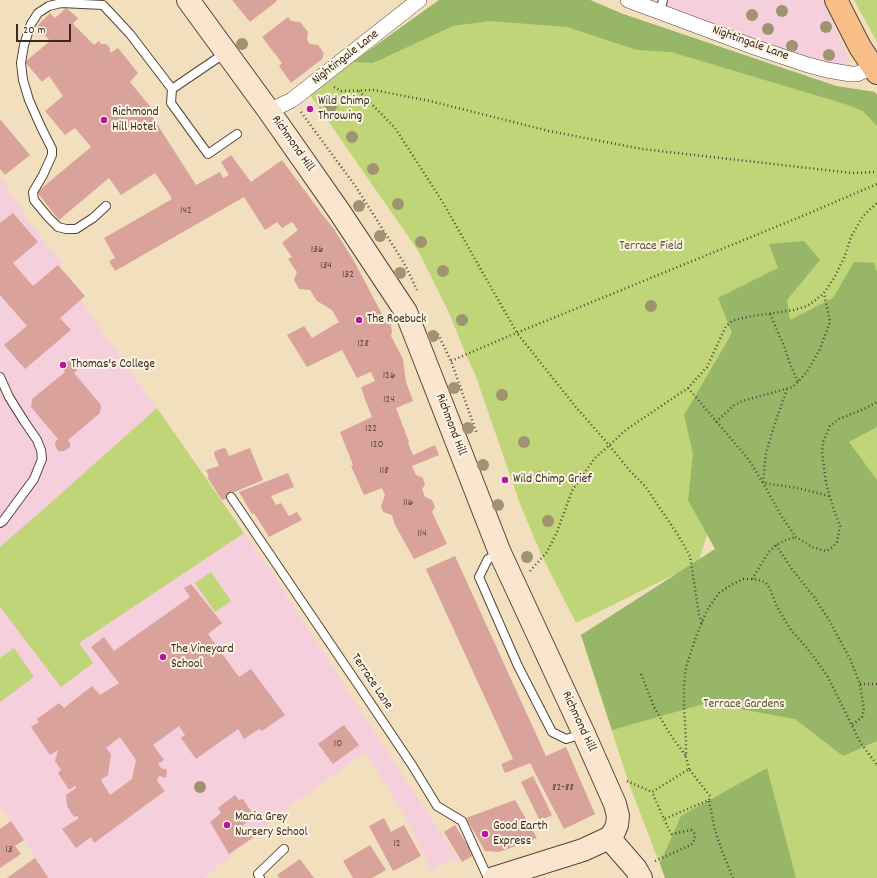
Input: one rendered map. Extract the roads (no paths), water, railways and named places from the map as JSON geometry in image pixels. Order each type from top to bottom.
[{"type":"main road","name":"Richmond Hill","points":[[188,0],[269,111],[339,211],[406,312],[500,553],[615,804],[618,816],[617,825],[609,838]]},
{"type":"main road","points":[[836,0],[860,47],[875,70]]},
{"type":"main road","points":[[494,878],[584,850],[609,838],[636,869],[647,870]]},
{"type":"street","name":"Nightingale Lane","points":[[269,111],[292,100],[419,0]]},
{"type":"street","name":"Nightingale Lane","points":[[628,0],[662,6],[757,48],[808,65],[851,74],[875,70]]},
{"type":"lane","points":[[106,206],[76,229],[66,229],[58,227],[34,200],[33,192],[52,155],[52,149],[38,122],[29,100],[21,63],[26,36],[31,24],[38,14],[49,6],[61,3],[105,2],[172,89],[171,103],[208,154],[237,134]]},
{"type":"lane","points":[[172,89],[226,52]]},
{"type":"lane","points":[[0,377],[9,397],[37,440],[41,450],[42,460],[34,479],[0,522]]},
{"type":"lane","name":"Terrace Lane","points":[[231,497],[412,765],[437,806],[462,820],[488,878]]},
{"type":"lane","points":[[500,553],[488,559],[479,577],[518,666],[552,732],[566,739],[584,734]]},
{"type":"lane","points":[[260,878],[258,874],[284,849]]},
{"type":"place","name":"Wild Chimp Throwing","points":[[310,109]]},
{"type":"place","name":"Richmond Hill Hotel","points":[[104,120]]},
{"type":"place","name":"The Roebuck","points":[[359,320]]},
{"type":"place","name":"Thomas's College","points":[[63,365]]},
{"type":"place","name":"Wild Chimp Grief","points":[[505,480]]},
{"type":"place","name":"The Vineyard School","points":[[163,657]]},
{"type":"place","name":"Maria Grey Nursery School","points":[[227,825]]},
{"type":"place","name":"Good Earth Express","points":[[485,834]]},
{"type":"park label","name":"Terrace Field","points":[[651,247]]},
{"type":"park label","name":"Terrace Gardens","points":[[744,705]]}]
